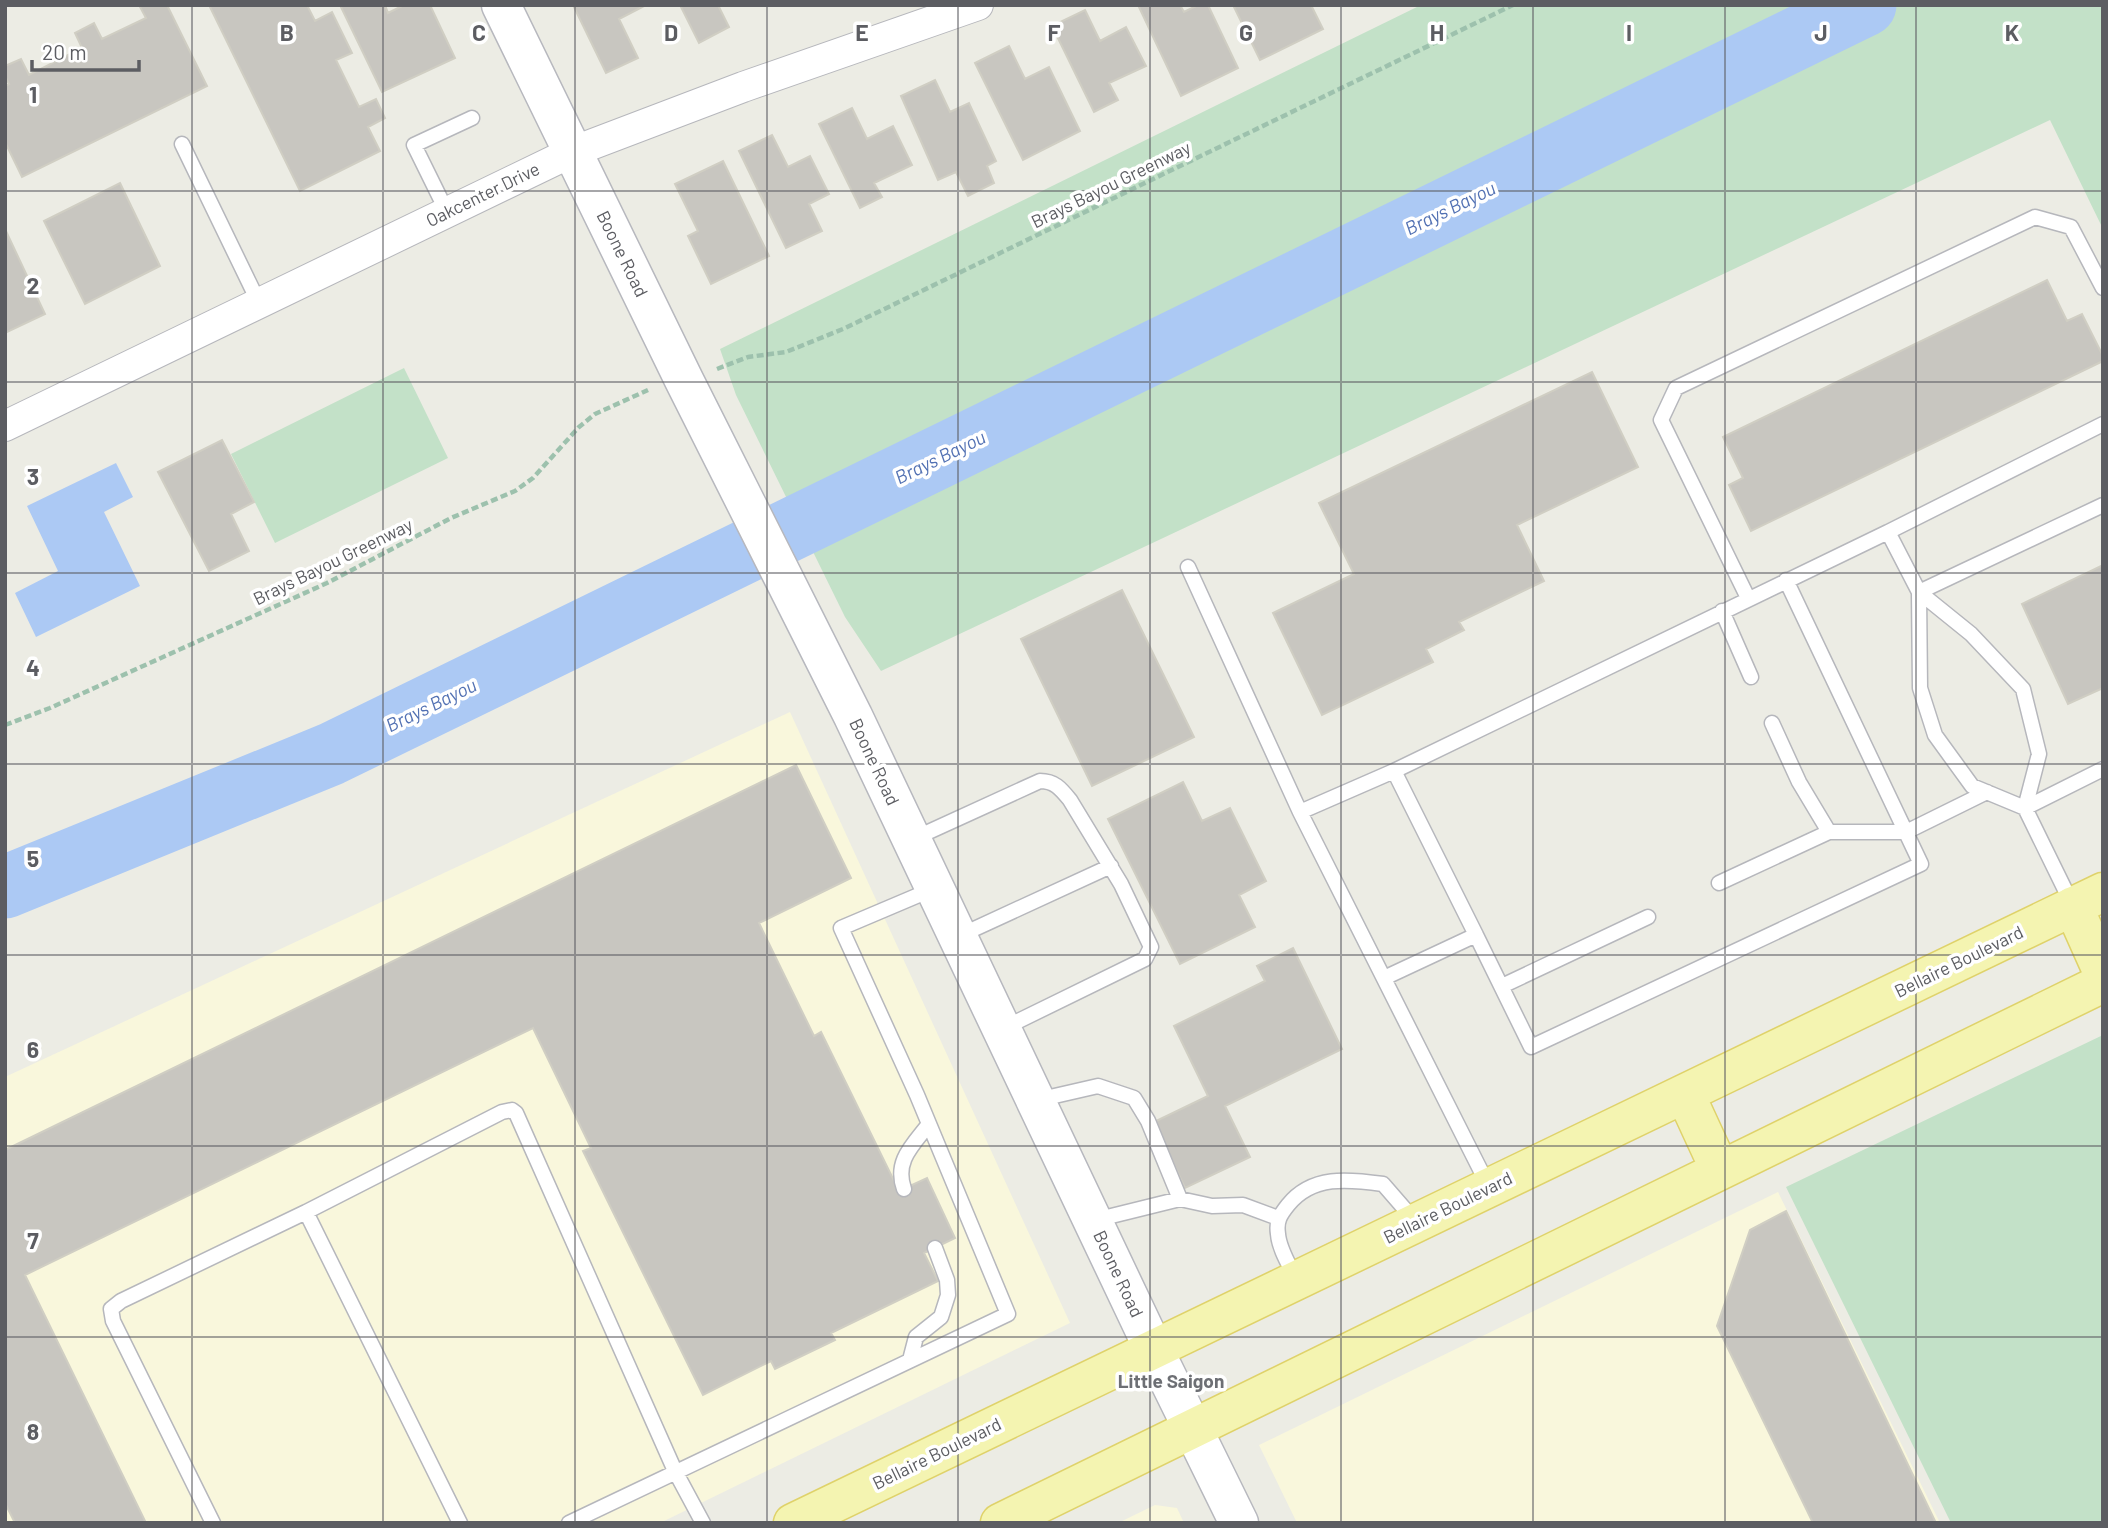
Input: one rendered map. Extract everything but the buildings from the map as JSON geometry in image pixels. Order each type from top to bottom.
[{"type":"main road","points":[[2088,899],[2103,973]]},
{"type":"main road","name":"Bellaire Boulevard","points":[[793,1523],[2088,899]]},
{"type":"main road","points":[[1000,1523],[2103,982]]},
{"type":"main road","points":[[1685,1094],[1720,1170]]},
{"type":"street","name":"Boone Road","points":[[501,5],[818,646],[1239,1523]]},
{"type":"street","name":"Oakcenter Drive","points":[[5,426],[572,152],[743,87],[978,5]]},
{"type":"lane","points":[[447,212],[414,145],[472,118]]},
{"type":"lane","points":[[182,144],[259,303]]},
{"type":"lane","points":[[1748,598],[1661,420],[1676,388],[2035,217],[2071,227],[2103,288]]},
{"type":"lane","points":[[1300,812],[1394,771],[1888,532],[2103,424]]},
{"type":"lane","points":[[1919,592],[2103,505]]},
{"type":"lane","points":[[1888,532],[1919,592],[1970,634],[2023,689],[2039,754],[2025,808]]},
{"type":"lane","points":[[1188,567],[1300,812],[1490,1188]]},
{"type":"lane","points":[[1394,771],[1531,1047],[1921,864],[1786,580]]},
{"type":"lane","points":[[1919,592],[1920,688],[1935,735],[1972,786],[2025,808],[2088,899]]},
{"type":"lane","points":[[1722,611],[1751,677]]},
{"type":"lane","points":[[1772,723],[1799,782],[1829,832]]},
{"type":"lane","points":[[2025,808],[2103,769]]},
{"type":"lane","points":[[911,840],[1040,781],[1050,781],[1070,800],[1111,866],[1151,947],[1145,959],[1002,1029]]},
{"type":"lane","points":[[1719,883],[1829,832],[1906,832],[1987,792]]},
{"type":"lane","points":[[957,936],[1111,866]]},
{"type":"lane","points":[[569,1523],[1009,1314],[929,1124],[841,928],[935,889]]},
{"type":"lane","points":[[1502,986],[1648,917]]},
{"type":"lane","points":[[1384,978],[1476,935]]},
{"type":"lane","points":[[1036,1101],[1098,1086],[1134,1098],[1148,1121],[1181,1199]]},
{"type":"lane","points":[[213,1523],[113,1321],[111,1309],[121,1301],[306,1212],[502,1112],[512,1110],[522,1126],[675,1471],[703,1523]]},
{"type":"lane","points":[[904,1189],[900,1178],[903,1157],[929,1124]]},
{"type":"lane","points":[[1297,1281],[1278,1237],[1278,1217],[1293,1198],[1320,1182],[1350,1180],[1382,1184],[1416,1223]]},
{"type":"lane","points":[[1093,1220],[1181,1199],[1212,1206],[1243,1205],[1278,1217]]},
{"type":"lane","points":[[306,1212],[460,1523]]},
{"type":"lane","points":[[910,1360],[916,1337],[941,1317],[948,1295],[947,1280],[935,1248]]},
{"type":"path","name":"Brays Bayou Greenway","points":[[714,370],[733,361],[786,352],[843,330],[1513,5]]},
{"type":"path","name":"Brays Bayou Greenway","points":[[5,725],[50,708],[327,583],[451,518],[515,491],[533,478],[579,427],[595,414],[650,390]]},
{"type":"shaded area","points":[[790,712],[1070,1323],[660,1523],[5,1523],[5,1077]]},
{"type":"shaded area","points":[[1778,1192],[1940,1523],[1297,1523],[1259,1445]]},
{"type":"shaded area","points":[[1155,1505],[1177,1508],[1184,1523],[1118,1523]]},
{"type":"green space","points":[[1421,5],[2103,5],[2103,229],[2050,120],[881,671],[845,617],[736,395],[720,349]]},
{"type":"green space","points":[[404,368],[448,458],[275,543],[231,454]]},
{"type":"green space","points":[[2103,1035],[2103,1523],[1951,1523],[1786,1187]]},
{"type":"water","points":[[116,463],[133,497],[104,512],[140,586],[36,637],[15,593],[58,571],[27,506]]},
{"type":"waterway","name":"Brays Bayou","points":[[5,887],[331,754],[1865,5]]},
{"type":"district","name":"Little Saigon","points":[[1171,1381]]}]
